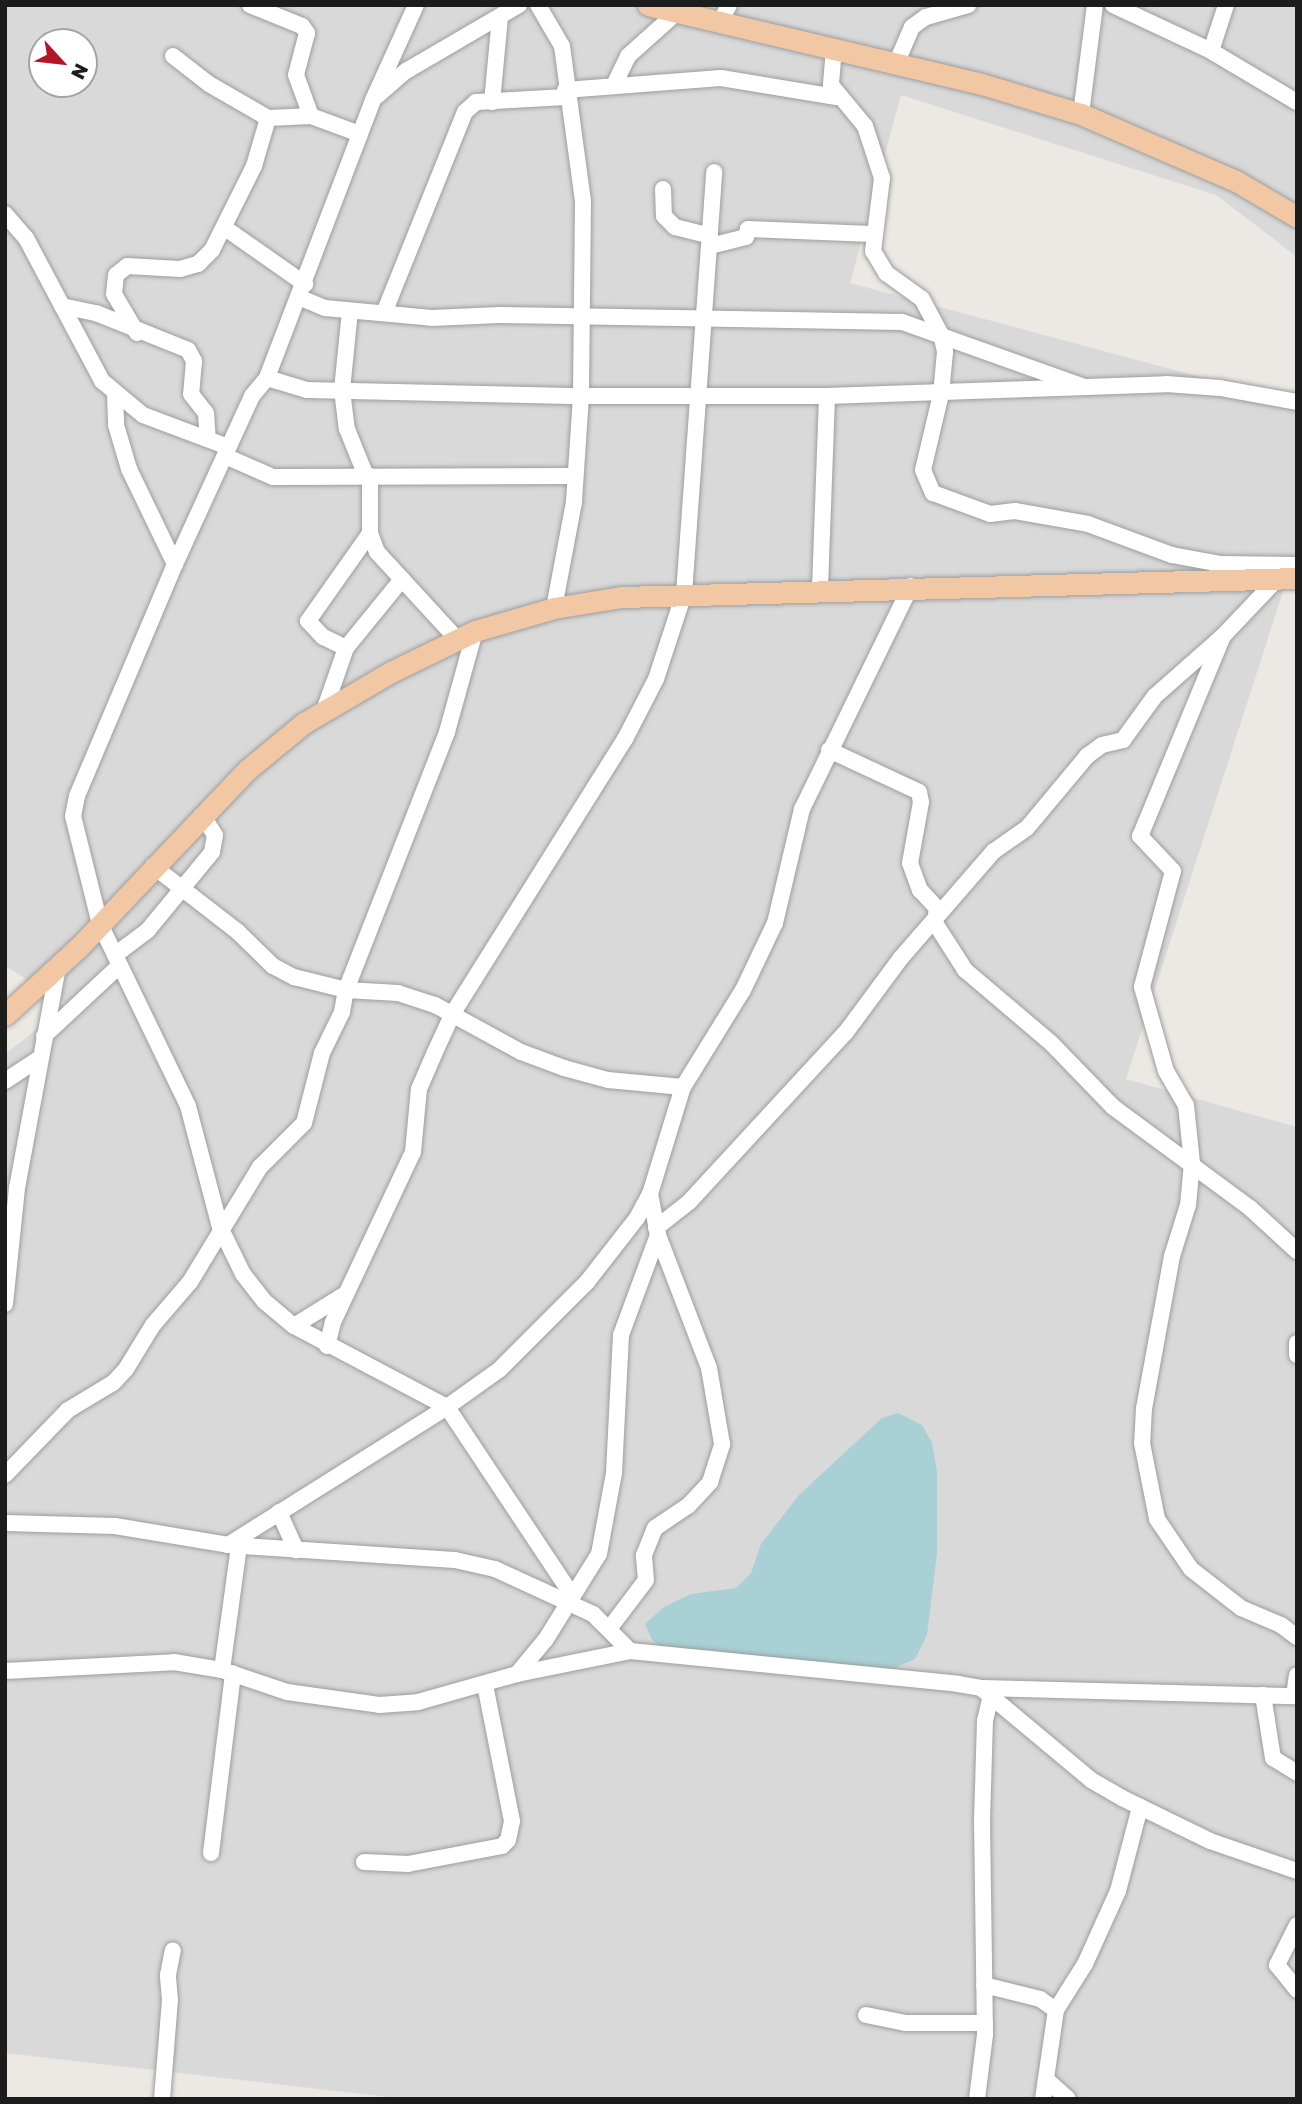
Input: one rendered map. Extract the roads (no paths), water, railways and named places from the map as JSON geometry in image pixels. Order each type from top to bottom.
[{"type":"main road","points":[[648,5],[677,12],[725,13],[834,49],[1081,114],[1236,181],[1297,217]]},
{"type":"main road","points":[[5,1015],[100,924],[247,770],[324,711],[467,636],[554,608],[622,597],[820,588],[1292,574]]},
{"type":"street","points":[[250,5],[302,26],[307,33],[296,75],[311,116]]},
{"type":"street","points":[[416,5],[373,100],[303,291],[267,377],[252,396],[76,796],[75,837],[100,924],[188,1106],[220,1227],[243,1274],[264,1301],[294,1326],[327,1346],[401,1380],[447,1407],[570,1600]]},
{"type":"street","points":[[373,100],[406,71],[519,5]]},
{"type":"street","points":[[538,5],[559,36],[565,94],[583,201],[581,396],[575,476],[554,608]]},
{"type":"street","points":[[896,64],[912,27],[926,17],[968,5]]},
{"type":"street","points":[[1081,114],[1095,5]]},
{"type":"street","points":[[1113,5],[1211,51],[1297,102]]},
{"type":"street","points":[[1211,51],[1226,5]]},
{"type":"street","points":[[614,85],[628,56],[677,12]]},
{"type":"street","points":[[492,102],[500,18]]},
{"type":"street","points":[[834,49],[831,85],[836,97],[865,126],[882,178],[872,234],[878,264],[922,299],[941,334],[945,352],[941,394],[923,470],[933,493],[947,501],[990,513],[1015,512],[1088,524],[1184,558],[1292,574]]},
{"type":"street","points":[[173,56],[209,84],[268,118],[311,116],[360,134]]},
{"type":"street","points":[[384,313],[465,112],[476,102],[565,94],[614,85],[721,78],[836,97]]},
{"type":"street","points":[[137,333],[114,294],[121,269],[180,269],[198,264],[225,228],[254,166],[268,118]]},
{"type":"street","points":[[327,1346],[344,1295],[413,1152],[419,1089],[453,1013],[625,738],[656,679],[684,594],[714,172]]},
{"type":"street","points":[[663,189],[664,216],[675,227],[710,241],[747,237],[747,229],[872,234]]},
{"type":"street","points":[[5,214],[26,238],[102,381],[144,415],[208,439],[273,477],[575,476]]},
{"type":"street","points":[[225,228],[303,291],[350,311],[432,318],[581,316],[902,322],[1087,389]]},
{"type":"street","points":[[62,306],[96,313],[137,333],[192,354],[190,385],[206,413],[208,439]]},
{"type":"street","points":[[5,1475],[68,1410],[113,1383],[126,1369],[152,1325],[190,1282],[220,1227],[260,1167],[304,1123],[312,1087],[342,1012],[346,990],[447,732],[467,636],[402,579],[377,552],[370,533],[368,476],[347,429],[342,390],[350,311]]},
{"type":"street","points":[[267,377],[286,387],[581,396],[827,396],[1207,387],[1297,402]]},
{"type":"street","points":[[115,393],[116,425],[126,461],[176,564]]},
{"type":"street","points":[[820,588],[827,396]]},
{"type":"street","points":[[346,648],[323,637],[308,621],[370,533]]},
{"type":"street","points":[[517,1674],[549,1633],[599,1554],[605,1536],[614,1473],[623,1326],[657,1231],[689,1202],[846,1032],[900,959],[935,923],[993,851],[1027,828],[1087,756],[1102,745],[1123,740],[1154,696],[1292,574]]},
{"type":"street","points":[[324,711],[346,648],[402,579]]},
{"type":"street","points":[[211,1853],[227,1672],[234,1546],[279,1512],[447,1407],[500,1369],[586,1282],[637,1218],[650,1194],[683,1087],[743,990],[775,923],[802,808],[911,586]]},
{"type":"street","points":[[1223,636],[1140,836],[1173,871],[1142,987],[1166,1071],[1186,1105],[1192,1163],[1188,1205],[1172,1256],[1144,1408],[1142,1443],[1147,1485],[1157,1519],[1191,1569],[1241,1608],[1282,1625],[1297,1637]]},
{"type":"street","points":[[829,750],[919,792],[921,802],[910,863],[920,890],[937,908],[935,923],[965,970],[1051,1042],[1113,1107],[1192,1163],[1297,1251]]},
{"type":"street","points":[[44,1036],[148,930],[216,845],[212,826],[202,815]]},
{"type":"street","points":[[153,866],[180,890],[238,932],[273,966],[294,977],[346,990],[398,993],[453,1013],[521,1052],[564,1068],[608,1080],[683,1087]]},
{"type":"street","points":[[5,1304],[17,1188],[58,966]]},
{"type":"street","points":[[5,1081],[40,1058]]},
{"type":"street","points":[[610,1629],[646,1580],[644,1555],[655,1528],[688,1506],[710,1482],[722,1444],[709,1368],[657,1231],[650,1194]]},
{"type":"street","points":[[294,1326],[344,1295]]},
{"type":"street","points":[[1297,1343],[1297,1355]]},
{"type":"street","points":[[279,1512],[296,1550]]},
{"type":"street","points":[[5,1523],[115,1526],[234,1546],[455,1560],[495,1569],[548,1597],[570,1600],[593,1614],[630,1651]]},
{"type":"street","points":[[548,1597],[548,1653],[558,1667]]},
{"type":"street","points":[[5,1671],[174,1662],[227,1672],[287,1692],[380,1705],[418,1702],[517,1674],[630,1651],[986,1692],[1295,1696],[1297,1675]]},
{"type":"street","points":[[365,1862],[408,1864],[502,1846],[508,1840],[512,1821],[485,1685]]},
{"type":"street","points":[[986,1692],[1091,1780],[1210,1841],[1297,1871]]},
{"type":"street","points":[[977,2099],[985,2024],[986,1692]]},
{"type":"street","points":[[1264,1695],[1273,1758],[1297,1773]]},
{"type":"street","points":[[1043,2099],[1048,2081],[1056,2010],[1085,1964],[1118,1891],[1140,1807]]},
{"type":"street","points":[[1297,1925],[1277,1965],[1297,1990]]},
{"type":"street","points":[[162,2099],[170,2000],[168,1975],[173,1950]]},
{"type":"street","points":[[984,1985],[1040,1999],[1056,2010]]},
{"type":"street","points":[[866,2015],[906,2023],[985,2024]]},
{"type":"street","points":[[1048,2081],[1068,2099]]},
{"type":"water","points":[[898,1413],[922,1425],[932,1443],[937,1472],[937,1553],[927,1635],[915,1659],[892,1669],[857,1671],[713,1650],[664,1649],[652,1640],[645,1624],[664,1607],[691,1594],[736,1588],[751,1573],[761,1544],[799,1495],[882,1418]]}]
